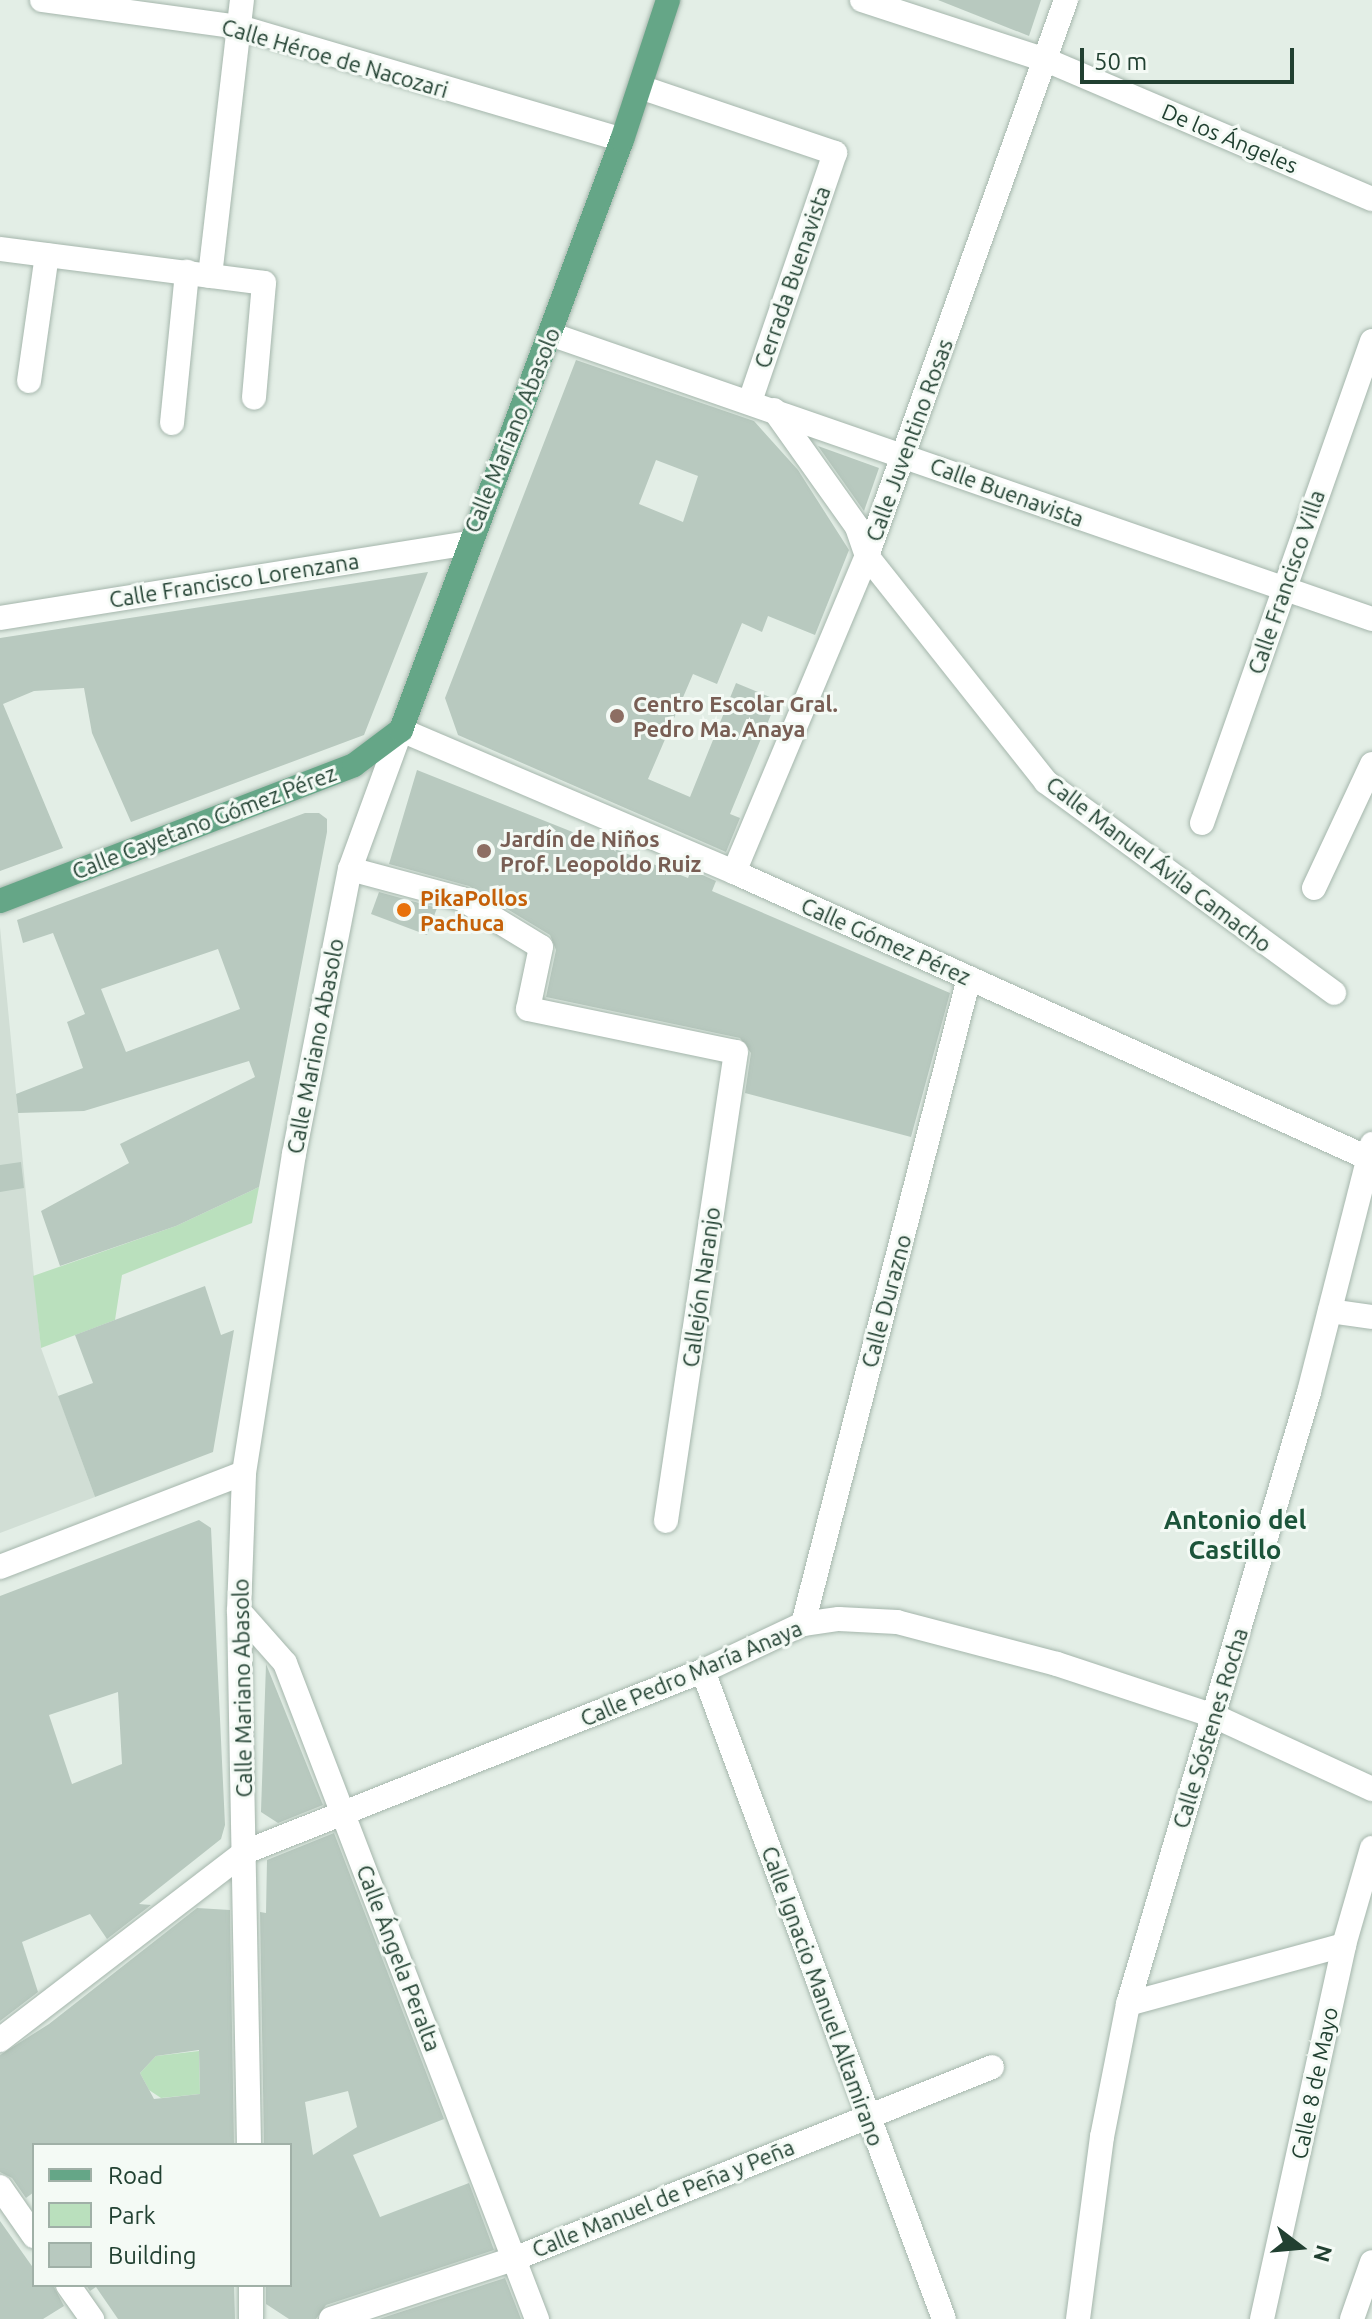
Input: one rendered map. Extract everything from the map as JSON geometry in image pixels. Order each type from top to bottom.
[{"type":"main road","name":"Calle Mariano Abasolo","points":[[401,730],[467,543],[550,334],[622,140],[668,0]]},
{"type":"main road","name":"Calle Cayetano Gómez Pérez","points":[[0,901],[354,765],[401,730]]},
{"type":"street","name":"Calle Héroe de Nacozari","points":[[42,0],[239,27],[622,140]]},
{"type":"street","points":[[172,423],[242,0]]},
{"type":"street","name":"De los Ángeles","points":[[862,0],[1046,60],[1372,199]]},
{"type":"street","name":"Calle Juventino Rosas","points":[[734,872],[867,556],[1066,0]]},
{"type":"street","name":"Cerrada Buenavista","points":[[640,87],[835,153],[750,401]]},
{"type":"street","points":[[0,249],[264,283],[254,398]]},
{"type":"street","points":[[29,381],[47,255]]},
{"type":"street","name":"Calle Buenavista","points":[[550,334],[904,454],[1282,591],[1372,619]]},
{"type":"street","name":"Calle Francisco Villa","points":[[1202,823],[1372,341]]},
{"type":"street","name":"Calle Manuel Ávila Camacho","points":[[774,410],[857,527],[867,556],[1046,782],[1334,993]]},
{"type":"street","name":"Calle Francisco Lorenzana","points":[[0,618],[467,543]]},
{"type":"street","name":"Calle Mariano Abasolo","points":[[249,2143],[239,1611],[244,1473],[294,1154],[350,869],[401,730]]},
{"type":"street","name":"Calle Gómez Pérez","points":[[401,730],[734,872],[969,978],[1370,1151]]},
{"type":"street","points":[[1314,888],[1372,764]]},
{"type":"street","name":"Callejón Naranjo","points":[[350,869],[462,899],[541,947],[528,1009],[736,1052],[666,1521]]},
{"type":"street","name":"Calle Durazno","points":[[803,1624],[969,978]]},
{"type":"street","name":"Calle Sóstenes Rocha","points":[[1078,2319],[1102,2137],[1128,2004],[1330,1311],[1370,1151]]},
{"type":"street","points":[[1330,1311],[1372,1317]]},
{"type":"street","points":[[0,1567],[244,1473]]},
{"type":"street","name":"Calle Ángela Peralta","points":[[239,1611],[285,1663],[537,2319]]},
{"type":"street","name":"Calle Pedro María Anaya","points":[[0,2040],[245,1852],[703,1671],[803,1624],[839,1619],[897,1622],[1057,1664],[1214,1716],[1372,1789]]},
{"type":"street","name":"Calle Ignacio Manuel Altamirano","points":[[703,1671],[944,2319]]},
{"type":"street","name":"Calle 8 de Mayo","points":[[1262,2319],[1344,1945],[1372,1848]]},
{"type":"street","points":[[1128,2004],[1344,1945]]},
{"type":"street","name":"Calle Manuel de Peña y Peña","points":[[331,2319],[514,2259],[866,2115],[992,2067]]},
{"type":"street","points":[[0,2187],[32,2233]]},
{"type":"street","points":[[1352,2319],[1372,2262]]},
{"type":"street","points":[[69,2287],[92,2319]]},
{"type":"street","points":[[251,2287],[251,2319]]},
{"type":"shaded area","points":[[0,927],[41,1348],[95,1497],[0,1533]]},
{"type":"green space","points":[[259,1187],[252,1223],[122,1275],[115,1320],[41,1348],[33,1276],[176,1226]]},
{"type":"green space","points":[[199,2051],[200,2094],[161,2098],[149,2090],[140,2073],[156,2056]]},
{"type":"building","points":[[938,0],[1041,0],[1029,36]]},
{"type":"building","points":[[576,360],[754,421],[798,470],[849,550],[815,635],[768,616],[762,632],[742,623],[717,684],[693,674],[648,779],[690,797],[736,683],[777,700],[730,814],[740,818],[726,852],[458,735],[445,698]],"holes":[[[656,460],[698,476],[683,522],[639,504]]]},
{"type":"building","points":[[818,446],[879,468],[864,511]]},
{"type":"building","points":[[428,572],[364,735],[131,822],[92,733],[84,688],[34,691],[3,704],[63,848],[0,871],[0,638]]},
{"type":"building","points":[[417,770],[688,878],[691,870],[716,881],[712,891],[950,993],[911,1137],[745,1093],[751,1053],[740,1038],[546,997],[556,950],[550,935],[469,886],[389,864]]},
{"type":"building","points":[[305,813],[319,813],[327,819],[259,1187],[176,1226],[60,1266],[41,1211],[129,1163],[120,1144],[255,1077],[249,1061],[84,1111],[18,1113],[16,1094],[83,1068],[67,1022],[85,1014],[53,933],[23,943],[17,920]],"holes":[[[218,949],[240,1009],[126,1052],[101,989]]]},
{"type":"building","name":"PikaPollos Pachuca","points":[[379,892],[437,908],[427,935],[371,914]]},
{"type":"building","points":[[21,1162],[24,1188],[0,1192],[0,1165]]},
{"type":"building","points":[[205,1286],[221,1335],[234,1330],[213,1452],[95,1497],[58,1396],[93,1383],[75,1335]]},
{"type":"building","points":[[199,1520],[211,1528],[225,1825],[221,1839],[139,1904],[151,1905],[107,1939],[90,1914],[22,1942],[38,1992],[0,2021],[0,1596]],"holes":[[[118,1692],[122,1764],[72,1784],[49,1715]]]},
{"type":"building","points":[[266,1664],[323,1805],[278,1823],[261,1812]]},
{"type":"building","points":[[334,1833],[444,2119],[353,2155],[380,2217],[469,2183],[494,2250],[326,2305],[316,2319],[289,2319],[266,2304],[266,2287],[292,2287],[292,2143],[264,2143],[260,1912],[266,1913],[267,1860]],"holes":[[[348,2091],[357,2127],[313,2155],[305,2102]]]},
{"type":"building","points":[[197,1908],[230,1910],[234,2143],[32,2143],[32,2194],[26,2198],[12,2178],[0,2172],[0,2055],[49,2024]],"holes":[[[199,2050],[200,2094],[154,2099],[140,2073],[156,2056]]]},
{"type":"building","points":[[0,2221],[32,2266],[32,2287],[54,2287],[64,2306],[43,2319],[0,2319]]},
{"type":"building","points":[[505,2278],[521,2319],[379,2319]]},
{"type":"building","points":[[96,2287],[234,2287],[235,2319],[118,2319]]},
{"type":"place","name":"Centro Escolar Gral. Pedro Ma. Anaya","points":[[617,716]]},
{"type":"place","name":"Jardín de Niños Prof. Leopoldo Ruiz","points":[[484,851]]},
{"type":"place","name":"PikaPollos Pachuca","points":[[404,910]]},
{"type":"district","name":"Antonio del Castillo","points":[[1235,1535]]}]
